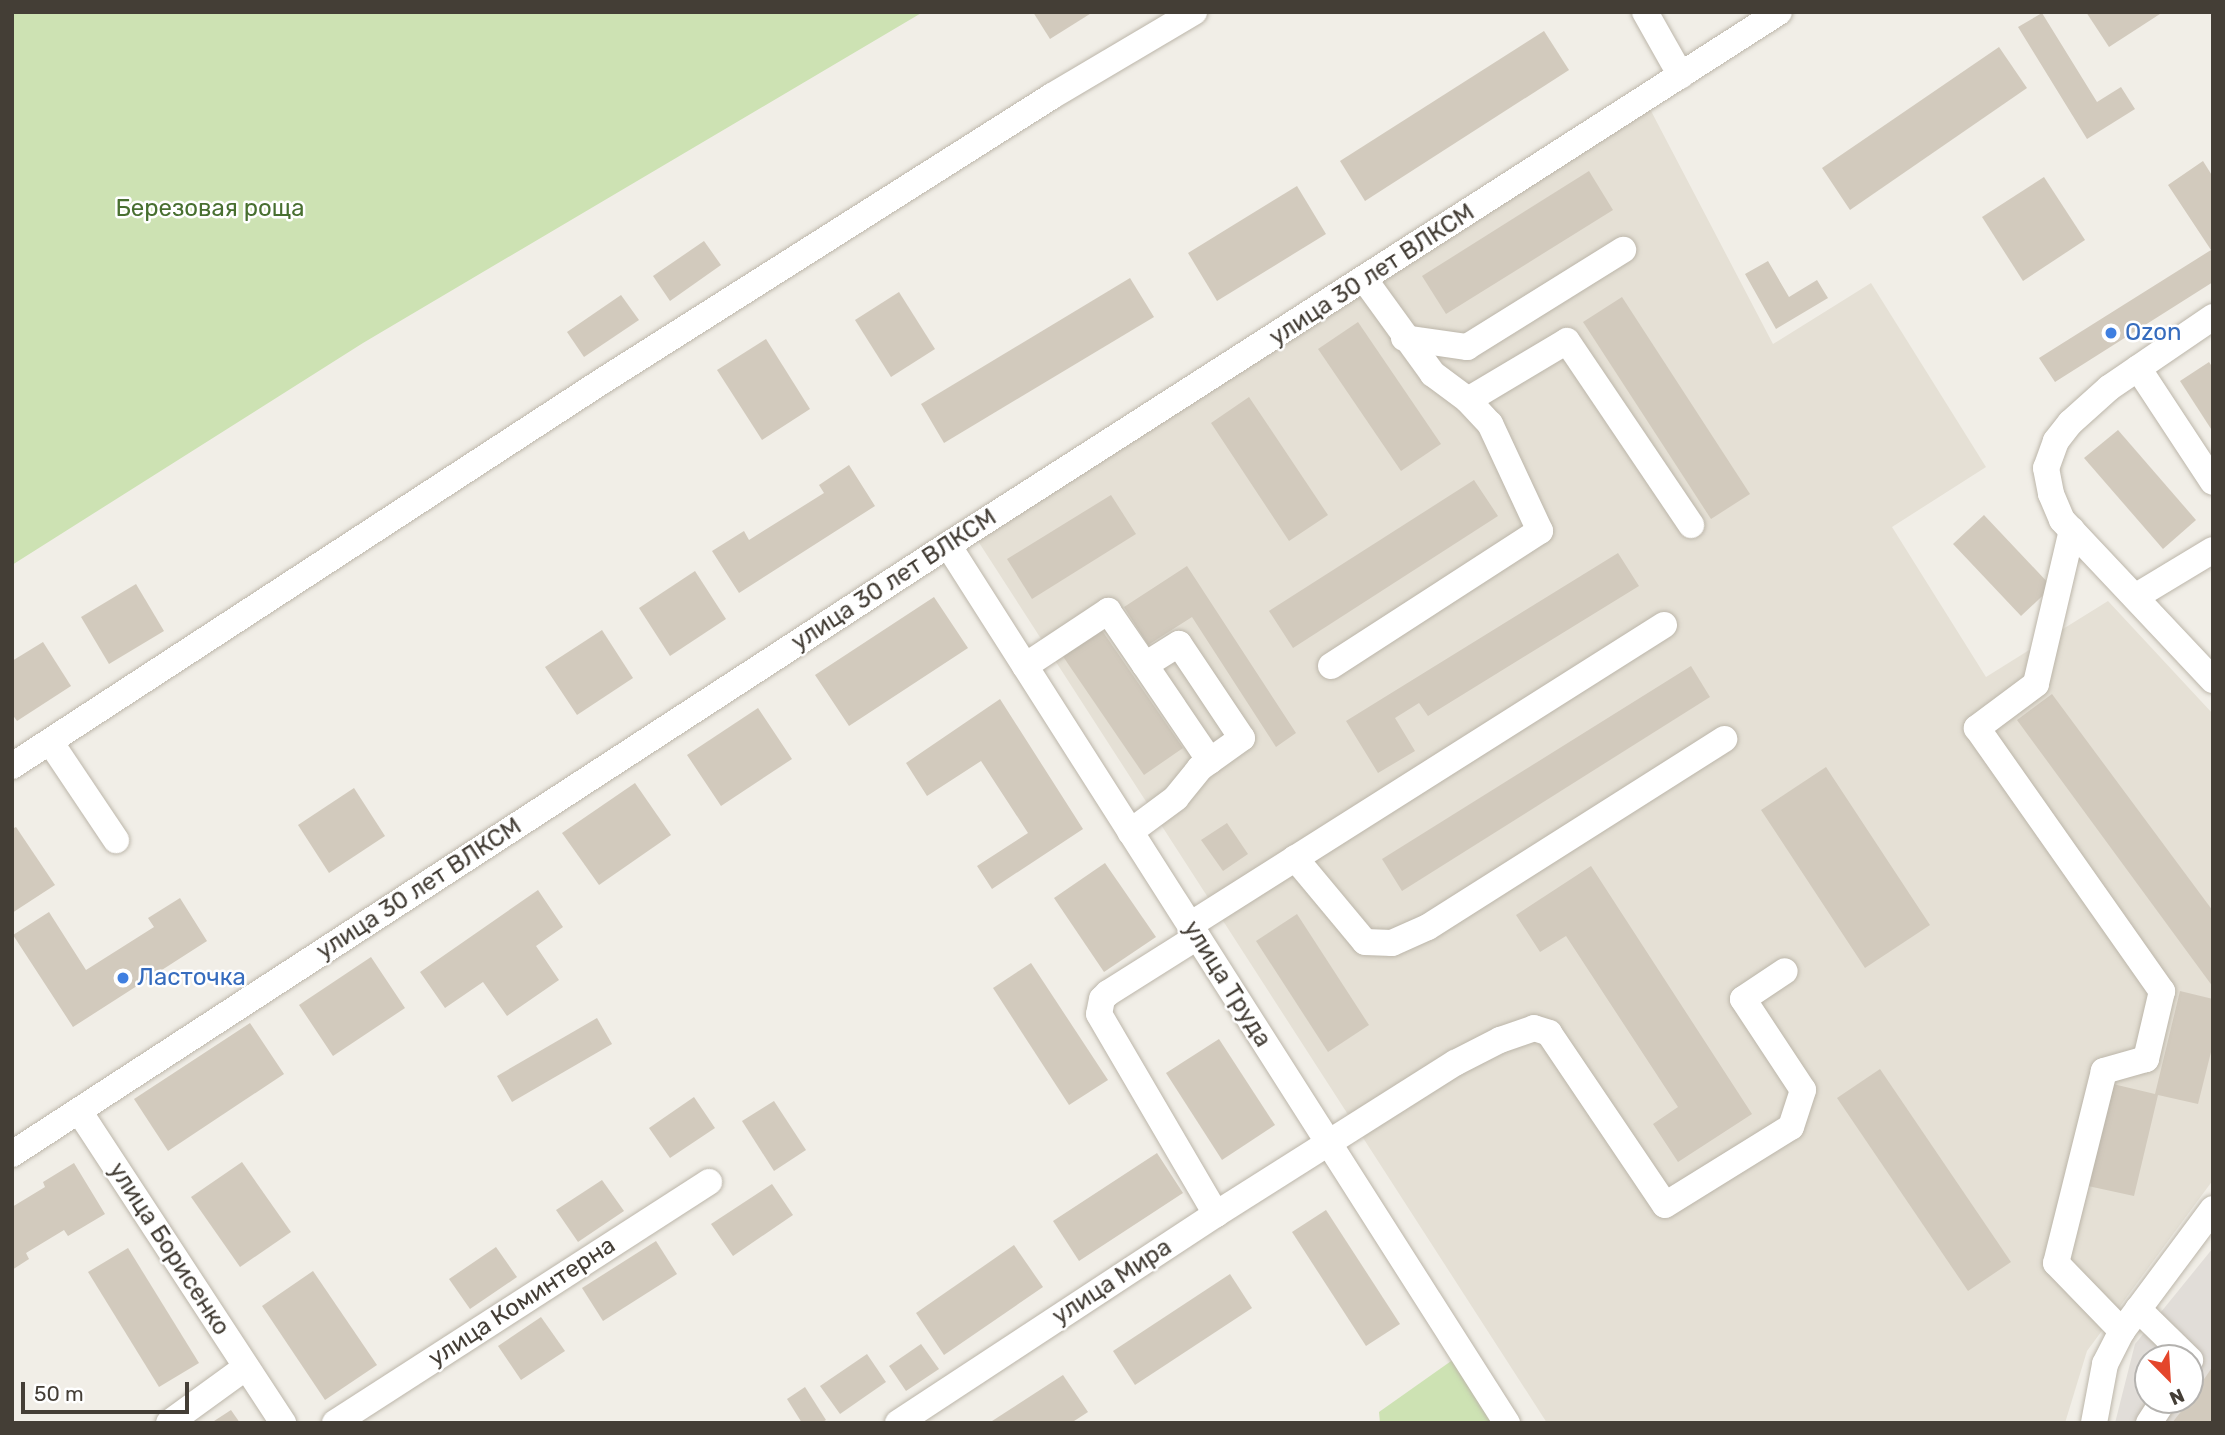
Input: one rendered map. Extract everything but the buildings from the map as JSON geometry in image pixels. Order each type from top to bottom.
[{"type":"street","points":[[12,766],[616,373],[1052,96],[1194,12]]},
{"type":"street","points":[[1645,12],[1681,76]]},
{"type":"street","name":"улица 30 лет ВЛКСМ","points":[[12,1154],[948,545],[1779,12]]},
{"type":"street","points":[[1404,338],[1467,347],[1623,250]]},
{"type":"street","points":[[1331,666],[1539,531],[1490,424],[1468,400],[1433,374],[1404,338],[1365,280]]},
{"type":"street","points":[[2213,317],[2109,388],[2070,423],[2056,441],[2046,468],[2050,494],[2062,520],[2213,680]]},
{"type":"street","points":[[1468,400],[1567,341],[1691,525]]},
{"type":"street","points":[[2138,368],[2213,482]]},
{"type":"street","points":[[2072,530],[2036,684],[1977,728],[2162,991],[2146,1059],[2104,1071],[2056,1263],[2122,1331]]},
{"type":"street","name":"улица Труда","points":[[948,545],[1507,1423]]},
{"type":"street","points":[[2135,597],[2213,550]]},
{"type":"street","points":[[1025,666],[1108,611],[1210,761]]},
{"type":"street","points":[[1216,1214],[1099,1014],[1102,999],[1295,858],[1664,625]]},
{"type":"street","points":[[1130,832],[1176,798],[1200,768],[1242,738],[1179,644],[1145,665]]},
{"type":"street","points":[[1295,858],[1364,942],[1392,943],[1428,927],[1724,739]]},
{"type":"street","points":[[51,743],[116,839]]},
{"type":"street","name":"улица Мира","points":[[898,1423],[1216,1214],[1455,1063],[1500,1040],[1534,1028],[1549,1033],[1665,1205],[1791,1127],[1803,1090],[1743,999],[1785,971]]},
{"type":"street","name":"улица Борисенко","points":[[79,1111],[282,1423]]},
{"type":"street","name":"улица Коминтерна","points":[[335,1423],[709,1182]]},
{"type":"street","points":[[2094,1423],[2105,1364],[2122,1331],[2213,1209]]},
{"type":"street","points":[[2138,1309],[2174,1344]]},
{"type":"street","points":[[169,1423],[246,1367]]},
{"type":"shaded area","points":[[1650,109],[1773,344],[1871,283],[1986,467],[1892,527],[1986,677],[2108,601],[2213,714],[2213,1180],[2087,1351],[2065,1423],[1547,1423],[976,538]]},
{"type":"shaded area","points":[[2213,1248],[2213,1423],[2115,1423],[2134,1348],[2134,1414],[2204,1414],[2204,1344],[2135,1344]]},
{"type":"green space","name":"Березовая роща","points":[[12,12],[923,12],[363,343],[12,565]]},
{"type":"green space","points":[[1454,1359],[1495,1423],[1380,1423],[1379,1412]]},
{"type":"place","name":"Ozon","points":[[2111,333]]},
{"type":"place","name":"Ласточка","points":[[123,978]]}]
